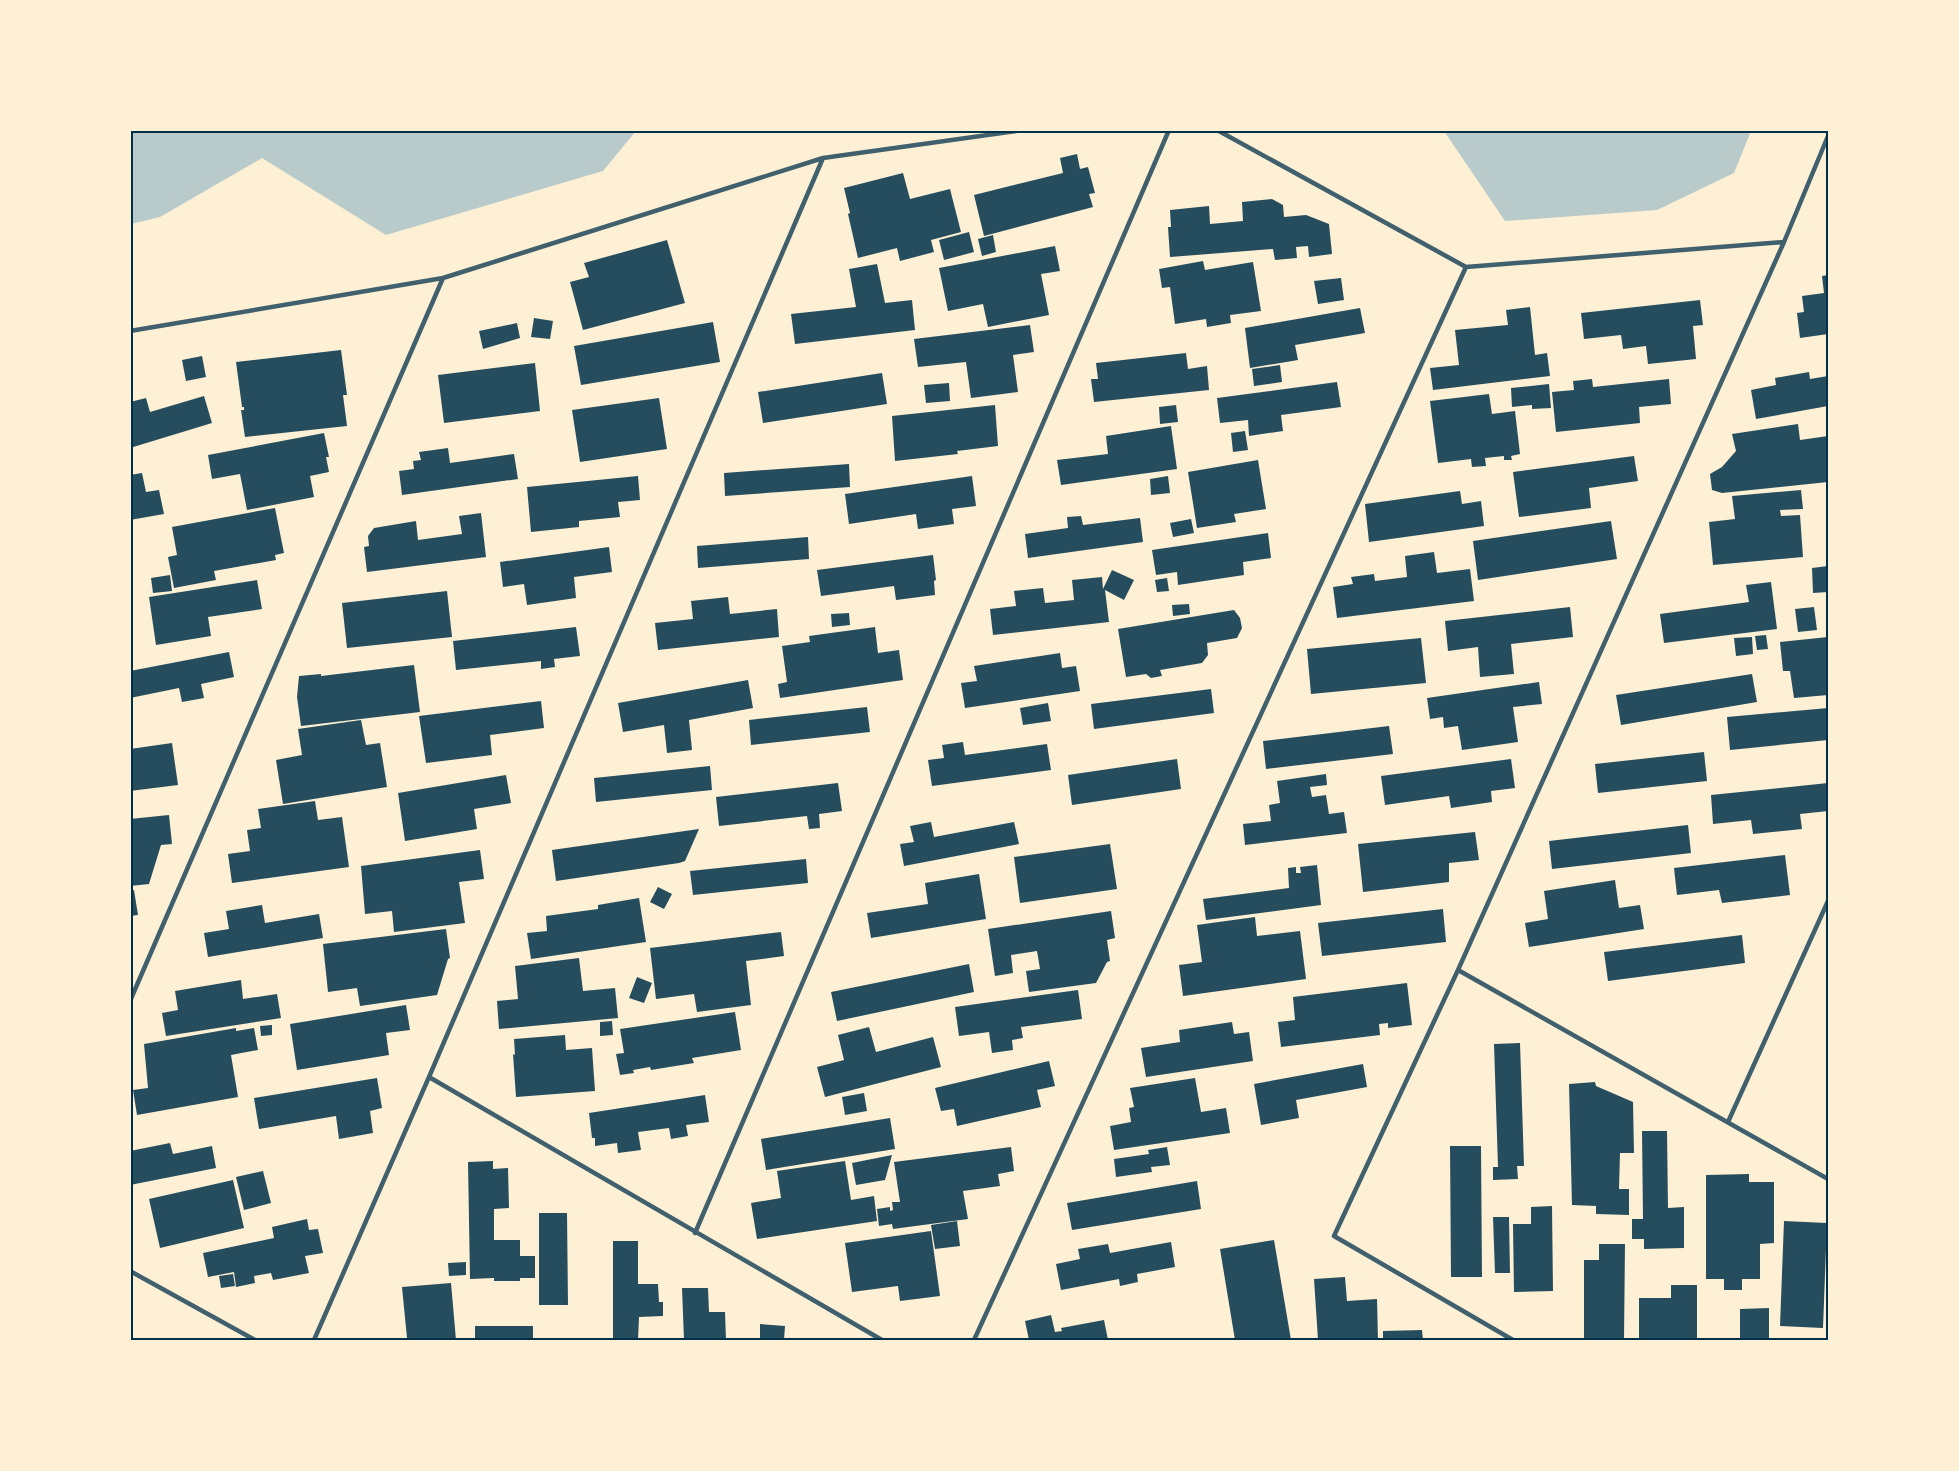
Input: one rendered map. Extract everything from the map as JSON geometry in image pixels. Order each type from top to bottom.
[{"type":"lane","points":[[130,331],[443,279],[823,158],[1023,130]]},
{"type":"lane","points":[[695,1233],[1169,130]]},
{"type":"lane","points":[[1217,130],[1466,267],[1784,242]]},
{"type":"lane","points":[[1513,1341],[1334,1236],[1458,970],[1784,242],[1828,136]]},
{"type":"lane","points":[[314,1341],[823,158]]},
{"type":"lane","points":[[974,1341],[1466,267]]},
{"type":"lane","points":[[130,1001],[443,279]]},
{"type":"lane","points":[[1728,1122],[1828,901]]},
{"type":"lane","points":[[1458,970],[1828,1179]]},
{"type":"lane","points":[[429,1077],[882,1341]]},
{"type":"lane","points":[[130,1271],[255,1341]]},
{"type":"shaded area","points":[[131,130],[636,131],[603,171],[386,235],[262,158],[160,217],[131,224]]},
{"type":"shaded area","points":[[1444,131],[1751,131],[1734,173],[1657,210],[1505,221]]},
{"type":"building","points":[[1077,154],[1080,169],[1088,167],[1095,193],[1089,194],[1093,207],[984,236],[974,195],[1063,173],[1060,158]]},
{"type":"building","points":[[903,173],[910,199],[950,189],[961,232],[931,240],[934,252],[900,261],[897,248],[858,258],[844,188]]},
{"type":"building","points":[[1272,199],[1283,205],[1284,217],[1306,215],[1329,224],[1332,254],[1309,257],[1308,246],[1296,247],[1297,258],[1275,260],[1273,249],[1170,257],[1168,227],[1171,227],[1170,210],[1209,206],[1210,224],[1243,221],[1242,202]]},
{"type":"building","points":[[969,232],[974,252],[944,260],[939,240]]},
{"type":"building","points":[[993,235],[996,252],[982,256],[978,239]]},
{"type":"building","points":[[667,240],[685,303],[583,330],[570,282],[589,277],[584,263]]},
{"type":"building","points":[[1055,246],[1060,271],[1041,274],[1049,315],[988,327],[983,304],[948,311],[939,268]]},
{"type":"building","points":[[1203,261],[1205,270],[1253,262],[1261,311],[1230,315],[1231,323],[1207,327],[1206,319],[1175,324],[1170,287],[1162,288],[1159,269]]},
{"type":"building","points":[[877,264],[885,303],[912,300],[915,330],[795,344],[791,314],[856,307],[849,269]]},
{"type":"building","points":[[1828,275],[1828,334],[1800,338],[1797,313],[1804,312],[1802,296],[1824,293],[1822,276]]},
{"type":"building","points":[[1341,278],[1344,300],[1318,304],[1314,281]]},
{"type":"building","points":[[1700,300],[1703,325],[1693,326],[1696,359],[1648,364],[1646,346],[1623,349],[1621,335],[1584,339],[1581,313]]},
{"type":"building","points":[[1530,307],[1535,355],[1547,353],[1550,376],[1433,390],[1430,368],[1459,365],[1455,330],[1508,325],[1506,310]]},
{"type":"building","points":[[1360,308],[1365,333],[1295,345],[1298,360],[1250,368],[1245,328]]},
{"type":"building","points":[[534,318],[553,321],[550,339],[531,337]]},
{"type":"building","points":[[713,322],[720,362],[581,385],[574,346]]},
{"type":"building","points":[[517,323],[520,338],[483,349],[479,331]]},
{"type":"building","points":[[1030,325],[1034,352],[1013,355],[1018,392],[971,398],[966,362],[918,367],[914,339]]},
{"type":"building","points":[[341,350],[347,395],[343,395],[347,426],[245,437],[241,410],[244,410],[244,407],[242,407],[236,362]]},
{"type":"building","points":[[1186,353],[1188,369],[1207,366],[1209,390],[1094,402],[1091,379],[1098,379],[1096,363]]},
{"type":"building","points":[[202,356],[206,377],[186,381],[182,360]]},
{"type":"building","points":[[535,363],[540,411],[444,423],[438,375]]},
{"type":"building","points":[[1280,365],[1282,382],[1254,386],[1252,369]]},
{"type":"building","points":[[1809,372],[1810,379],[1828,376],[1828,406],[1756,419],[1751,390],[1776,385],[1775,378]]},
{"type":"building","points":[[882,373],[887,404],[763,423],[758,392]]},
{"type":"building","points":[[1592,379],[1593,387],[1669,379],[1671,404],[1639,407],[1640,423],[1556,432],[1552,392],[1574,390],[1573,381]]},
{"type":"building","points":[[1337,382],[1341,407],[1281,415],[1283,431],[1249,436],[1248,420],[1220,423],[1217,398]]},
{"type":"building","points":[[949,383],[950,401],[926,403],[924,385]]},
{"type":"building","points":[[1549,384],[1551,408],[1532,409],[1532,405],[1512,407],[1511,388]]},
{"type":"building","points":[[1489,394],[1492,414],[1515,411],[1520,454],[1511,456],[1512,460],[1504,460],[1504,456],[1485,458],[1486,466],[1472,467],[1471,459],[1438,463],[1430,401]]},
{"type":"building","points":[[204,396],[212,423],[130,448],[130,402],[146,398],[150,412]]},
{"type":"building","points":[[659,398],[667,449],[580,462],[572,410]]},
{"type":"building","points":[[995,405],[998,446],[957,451],[958,454],[895,461],[892,416]]},
{"type":"building","points":[[1176,405],[1178,422],[1160,424],[1159,407]]},
{"type":"building","points":[[1798,424],[1800,440],[1828,436],[1828,482],[1722,493],[1712,490],[1710,474],[1722,467],[1736,451],[1732,434]]},
{"type":"building","points":[[1171,426],[1177,469],[1061,485],[1057,460],[1108,454],[1106,436]]},
{"type":"building","points":[[1245,431],[1248,450],[1233,452],[1231,433]]},
{"type":"building","points":[[324,433],[329,457],[326,457],[329,472],[310,476],[314,497],[247,510],[240,474],[212,479],[208,455]]},
{"type":"building","points":[[448,448],[450,463],[514,454],[518,479],[402,495],[399,471],[414,469],[413,461],[421,460],[419,452]]},
{"type":"building","points":[[1634,456],[1638,481],[1589,488],[1591,508],[1519,517],[1513,472]]},
{"type":"building","points":[[1258,460],[1266,509],[1234,514],[1236,522],[1197,528],[1188,472]]},
{"type":"building","points":[[849,464],[850,487],[725,496],[724,473]]},
{"type":"building","points":[[142,473],[146,492],[159,490],[164,514],[130,520],[130,475]]},
{"type":"building","points":[[638,476],[640,500],[618,502],[620,517],[579,521],[579,527],[531,532],[527,487]]},
{"type":"building","points":[[972,476],[976,506],[952,509],[954,524],[918,529],[916,514],[849,524],[845,494]]},
{"type":"building","points":[[1168,476],[1170,493],[1151,495],[1150,479]]},
{"type":"building","points":[[1801,490],[1803,509],[1780,510],[1781,516],[1800,515],[1803,557],[1713,565],[1709,522],[1735,519],[1732,496]]},
{"type":"building","points":[[1460,491],[1462,504],[1481,501],[1484,526],[1369,542],[1365,504]]},
{"type":"building","points":[[275,508],[284,553],[275,555],[276,560],[214,571],[216,580],[174,588],[168,557],[177,555],[172,527]]},
{"type":"building","points":[[481,513],[486,557],[367,572],[364,547],[369,546],[368,536],[374,528],[416,521],[418,540],[462,534],[459,516]]},
{"type":"building","points":[[1081,516],[1083,525],[1140,518],[1143,542],[1028,558],[1025,534],[1068,528],[1067,517]]},
{"type":"building","points":[[1191,519],[1194,533],[1173,537],[1170,523]]},
{"type":"building","points":[[1611,521],[1617,559],[1478,580],[1473,541]]},
{"type":"building","points":[[1268,533],[1271,558],[1243,562],[1244,575],[1178,585],[1177,572],[1156,575],[1152,550]]},
{"type":"building","points":[[808,537],[809,559],[698,568],[697,546]]},
{"type":"building","points":[[609,547],[612,572],[574,577],[576,598],[527,605],[524,584],[503,587],[500,562]]},
{"type":"building","points":[[1434,552],[1437,573],[1470,569],[1474,601],[1337,618],[1333,587],[1353,584],[1351,577],[1374,574],[1375,581],[1407,577],[1405,556]]},
{"type":"building","points":[[933,555],[935,595],[896,600],[894,586],[821,596],[817,570]]},
{"type":"building","points":[[1828,566],[1828,592],[1813,593],[1812,568]]},
{"type":"building","points":[[1112,570],[1134,580],[1124,600],[1105,590],[1109,622],[993,635],[990,609],[1016,606],[1014,591],[1043,588],[1045,603],[1074,600],[1072,580],[1102,577],[1103,589]]},
{"type":"building","points":[[170,575],[172,591],[153,593],[151,578]]},
{"type":"building","points":[[1167,578],[1169,591],[1157,592],[1155,580]]},
{"type":"building","points":[[257,580],[262,609],[208,617],[211,636],[156,645],[149,597]]},
{"type":"building","points":[[1771,582],[1777,629],[1664,643],[1660,614],[1749,602],[1746,585]]},
{"type":"building","points":[[447,591],[452,637],[347,648],[342,603]]},
{"type":"building","points":[[728,597],[730,614],[777,609],[779,637],[658,650],[655,623],[693,619],[691,601]]},
{"type":"building","points":[[1189,604],[1190,614],[1173,616],[1172,605]]},
{"type":"building","points":[[1570,607],[1573,637],[1511,644],[1514,674],[1480,677],[1478,647],[1448,651],[1445,621]]},
{"type":"building","points":[[1814,607],[1817,630],[1798,632],[1795,609]]},
{"type":"building","points":[[1234,610],[1240,618],[1242,628],[1237,638],[1207,643],[1208,655],[1202,663],[1160,670],[1162,676],[1151,678],[1146,674],[1126,677],[1118,629]]},
{"type":"building","points":[[849,613],[850,625],[832,627],[831,614]]},
{"type":"building","points":[[576,627],[580,656],[554,659],[555,667],[541,669],[541,661],[456,670],[453,641]]},
{"type":"building","points":[[875,627],[878,653],[899,650],[903,680],[780,698],[778,684],[787,682],[782,646],[810,642],[809,636]]},
{"type":"building","points":[[1766,635],[1768,649],[1757,650],[1755,636]]},
{"type":"building","points":[[1752,637],[1753,654],[1736,656],[1734,638]]},
{"type":"building","points":[[1828,637],[1828,695],[1794,698],[1790,671],[1783,671],[1780,642]]},
{"type":"building","points":[[1421,638],[1426,683],[1311,694],[1307,649]]},
{"type":"building","points":[[229,652],[234,677],[201,684],[204,698],[182,702],[179,688],[130,698],[130,671]]},
{"type":"building","points":[[1060,653],[1062,668],[1076,666],[1080,691],[965,708],[961,683],[977,681],[974,666]]},
{"type":"building","points":[[414,665],[420,712],[301,726],[297,697],[299,676],[321,674],[321,676]]},
{"type":"building","points":[[1752,674],[1757,702],[1621,725],[1616,695]]},
{"type":"building","points":[[748,680],[753,708],[689,720],[692,750],[667,753],[664,725],[623,732],[618,703]]},
{"type":"building","points":[[1539,682],[1542,704],[1513,707],[1518,742],[1462,750],[1458,726],[1444,728],[1443,717],[1430,719],[1427,698]]},
{"type":"building","points":[[1211,689],[1214,713],[1094,729],[1091,704]]},
{"type":"building","points":[[541,701],[544,728],[490,735],[492,755],[426,763],[419,716]]},
{"type":"building","points":[[1048,703],[1051,721],[1023,725],[1020,708]]},
{"type":"building","points":[[867,707],[870,732],[751,745],[749,720]]},
{"type":"building","points":[[1828,708],[1828,740],[1730,750],[1727,717]]},
{"type":"building","points":[[361,720],[366,745],[380,743],[387,787],[283,804],[276,760],[302,755],[298,729]]},
{"type":"building","points":[[1389,726],[1393,754],[1266,769],[1263,741]]},
{"type":"building","points":[[963,742],[965,755],[1047,744],[1051,770],[932,786],[928,760],[944,758],[942,745]]},
{"type":"building","points":[[172,743],[178,785],[130,791],[130,749]]},
{"type":"building","points":[[1704,752],[1707,781],[1598,793],[1595,764]]},
{"type":"building","points":[[1177,759],[1181,789],[1072,805],[1068,775]]},
{"type":"building","points":[[1511,759],[1515,788],[1491,791],[1492,802],[1451,808],[1449,796],[1385,805],[1381,776]]},
{"type":"building","points":[[710,766],[712,790],[596,802],[594,778]]},
{"type":"building","points":[[1326,774],[1327,785],[1310,787],[1312,797],[1326,795],[1329,814],[1344,812],[1347,833],[1245,845],[1243,824],[1271,821],[1269,805],[1280,803],[1277,781]]},
{"type":"building","points":[[506,775],[511,803],[474,809],[477,829],[405,841],[398,793]]},
{"type":"building","points":[[838,783],[842,811],[819,814],[820,828],[809,829],[807,816],[719,826],[716,797]]},
{"type":"building","points":[[1828,783],[1828,811],[1800,814],[1802,829],[1753,834],[1751,820],[1713,824],[1711,795]]},
{"type":"building","points":[[315,801],[318,820],[342,817],[349,867],[232,883],[228,854],[250,851],[247,830],[261,828],[258,809]]},
{"type":"building","points":[[169,815],[172,844],[161,845],[149,884],[130,886],[130,819]]},
{"type":"building","points":[[931,822],[934,837],[1014,822],[1019,844],[904,866],[900,844],[914,842],[910,826]]},
{"type":"building","points":[[1688,825],[1691,853],[1552,869],[1549,841]]},
{"type":"building","points":[[699,829],[685,861],[556,881],[552,850]]},
{"type":"building","points":[[1475,832],[1479,860],[1449,863],[1449,882],[1363,892],[1358,844]]},
{"type":"building","points":[[1110,844],[1117,889],[1020,903],[1014,857]]},
{"type":"building","points":[[480,850],[484,879],[459,882],[465,923],[394,932],[392,911],[365,914],[361,866]]},
{"type":"building","points":[[1785,855],[1790,895],[1722,903],[1719,890],[1677,895],[1674,868]]},
{"type":"building","points":[[806,859],[808,883],[693,895],[690,871]]},
{"type":"building","points":[[1317,865],[1321,905],[1206,920],[1203,899],[1289,888],[1288,868],[1296,867],[1296,873],[1301,873],[1300,867]]},
{"type":"building","points":[[979,874],[986,919],[871,938],[867,913],[928,904],[925,883]]},
{"type":"building","points":[[1615,880],[1619,908],[1640,905],[1644,929],[1529,947],[1525,923],[1548,919],[1544,891]]},
{"type":"building","points":[[658,887],[672,894],[664,909],[650,902]]},
{"type":"building","points":[[134,890],[138,915],[130,916],[130,891]]},
{"type":"building","points":[[639,898],[646,942],[531,959],[527,933],[547,931],[546,916],[598,909],[598,905]]},
{"type":"building","points":[[262,905],[265,923],[319,914],[323,938],[208,957],[204,933],[229,929],[226,911]]},
{"type":"building","points":[[1443,909],[1446,942],[1322,956],[1318,923]]},
{"type":"building","points":[[1111,911],[1115,938],[1107,940],[1110,961],[1107,962],[1096,983],[1029,992],[1026,971],[1040,969],[1037,951],[1011,955],[1013,973],[995,976],[988,929]]},
{"type":"building","points":[[1255,917],[1257,936],[1300,931],[1306,979],[1183,996],[1179,965],[1202,962],[1197,925]]},
{"type":"building","points":[[446,929],[450,958],[437,995],[360,1006],[357,988],[328,992],[323,944]]},
{"type":"building","points":[[781,932],[784,956],[746,961],[751,1005],[697,1012],[694,994],[656,999],[650,948]]},
{"type":"building","points":[[1742,935],[1745,963],[1608,981],[1604,952]]},
{"type":"building","points":[[579,958],[583,991],[615,988],[618,1018],[499,1029],[497,1001],[518,999],[515,966]]},
{"type":"building","points":[[969,964],[974,992],[837,1021],[831,992]]},
{"type":"building","points":[[637,977],[652,983],[644,1003],[629,998]]},
{"type":"building","points":[[241,980],[243,999],[277,994],[281,1018],[166,1036],[162,1013],[178,1010],[175,991]]},
{"type":"building","points":[[1407,983],[1412,1025],[1388,1028],[1388,1023],[1379,1024],[1380,1035],[1281,1047],[1278,1022],[1295,1020],[1293,997]]},
{"type":"building","points":[[1078,990],[1082,1019],[1021,1027],[1023,1038],[1012,1040],[1013,1050],[992,1053],[989,1032],[959,1036],[955,1007]]},
{"type":"building","points":[[406,1005],[410,1030],[386,1033],[389,1055],[297,1070],[290,1024]]},
{"type":"building","points":[[735,1012],[741,1050],[692,1058],[694,1063],[651,1070],[650,1067],[620,1075],[616,1054],[624,1053],[620,1029]]},
{"type":"building","points":[[612,1021],[613,1035],[600,1036],[600,1022]]},
{"type":"building","points":[[1232,1022],[1234,1034],[1249,1032],[1253,1061],[1146,1077],[1141,1048],[1180,1042],[1179,1030]]},
{"type":"building","points":[[272,1025],[272,1035],[261,1036],[260,1026]]},
{"type":"building","points":[[869,1027],[876,1052],[933,1037],[941,1067],[825,1097],[817,1067],[844,1060],[838,1035]]},
{"type":"building","points":[[236,1028],[236,1031],[254,1028],[258,1050],[231,1055],[238,1097],[137,1115],[133,1090],[148,1088],[144,1044]]},
{"type":"building","points":[[565,1035],[566,1050],[592,1048],[595,1091],[516,1097],[514,1039]]},
{"type":"building","points":[[1520,1043],[1524,1166],[1517,1166],[1518,1179],[1493,1180],[1493,1167],[1498,1167],[1494,1044]]},
{"type":"building","points":[[1049,1061],[1055,1086],[1037,1090],[1041,1107],[957,1126],[954,1109],[941,1111],[935,1088]]},
{"type":"building","points":[[1363,1064],[1367,1087],[1296,1100],[1299,1118],[1261,1125],[1254,1084]]},
{"type":"building","points":[[377,1078],[382,1108],[370,1111],[373,1133],[339,1139],[336,1116],[259,1129],[254,1098]]},
{"type":"building","points":[[1195,1078],[1201,1112],[1226,1108],[1230,1133],[1114,1150],[1110,1126],[1131,1122],[1129,1108],[1134,1107],[1130,1088]]},
{"type":"building","points":[[1595,1082],[1596,1086],[1633,1102],[1634,1153],[1620,1153],[1619,1189],[1629,1189],[1629,1215],[1596,1214],[1596,1206],[1572,1205],[1569,1084]]},
{"type":"building","points":[[864,1093],[867,1111],[845,1115],[842,1097]]},
{"type":"building","points":[[705,1095],[709,1122],[686,1125],[688,1136],[671,1139],[669,1128],[638,1132],[641,1150],[618,1153],[617,1143],[595,1146],[589,1113]]},
{"type":"building","points":[[890,1118],[895,1149],[766,1170],[761,1139]]},
{"type":"building","points":[[1642,1131],[1667,1131],[1668,1208],[1684,1207],[1684,1248],[1644,1249],[1644,1239],[1632,1239],[1632,1219],[1643,1219]]},
{"type":"building","points":[[170,1143],[173,1154],[212,1146],[216,1168],[130,1185],[130,1151]]},
{"type":"building","points":[[1450,1146],[1481,1146],[1482,1277],[1451,1277]]},
{"type":"building","points":[[1011,1147],[1014,1171],[998,1174],[1000,1186],[963,1191],[968,1219],[893,1229],[892,1224],[879,1226],[877,1209],[890,1207],[890,1211],[893,1210],[892,1202],[900,1202],[894,1162]]},
{"type":"building","points":[[1167,1147],[1170,1165],[1151,1167],[1152,1172],[1116,1177],[1114,1159],[1149,1154],[1148,1150]]},
{"type":"building","points":[[892,1155],[885,1180],[856,1185],[852,1163]]},
{"type":"building","points":[[493,1161],[493,1169],[508,1168],[509,1208],[494,1209],[494,1240],[520,1240],[520,1256],[535,1256],[535,1278],[520,1278],[520,1281],[494,1281],[494,1278],[470,1279],[468,1162]]},
{"type":"building","points":[[845,1161],[851,1200],[874,1196],[877,1221],[757,1239],[751,1203],[781,1198],[777,1171]]},
{"type":"building","points":[[263,1171],[271,1203],[244,1210],[236,1177]]},
{"type":"building","points":[[1749,1174],[1749,1182],[1774,1182],[1774,1243],[1760,1244],[1760,1279],[1742,1279],[1742,1290],[1724,1290],[1724,1279],[1706,1279],[1706,1175]]},
{"type":"building","points":[[233,1180],[244,1228],[160,1248],[149,1199]]},
{"type":"building","points":[[1197,1181],[1201,1209],[1072,1230],[1067,1203]]},
{"type":"building","points":[[1552,1206],[1553,1291],[1514,1292],[1513,1224],[1531,1224],[1531,1207]]},
{"type":"building","points":[[539,1213],[567,1213],[568,1305],[539,1305]]},
{"type":"building","points":[[1493,1217],[1509,1217],[1510,1273],[1495,1273]]},
{"type":"building","points":[[307,1219],[309,1230],[318,1229],[323,1253],[305,1256],[309,1273],[273,1280],[271,1273],[254,1276],[255,1283],[236,1287],[234,1272],[208,1277],[203,1253],[274,1238],[272,1227]]},
{"type":"building","points":[[957,1221],[960,1246],[935,1249],[931,1225]]},
{"type":"building","points":[[1784,1221],[1827,1223],[1823,1328],[1780,1326]]},
{"type":"building","points":[[931,1231],[940,1296],[900,1301],[898,1286],[852,1292],[845,1243]]},
{"type":"building","points":[[1274,1240],[1291,1340],[1235,1340],[1220,1249]]},
{"type":"building","points":[[613,1241],[638,1241],[638,1284],[658,1284],[659,1302],[663,1302],[663,1316],[639,1317],[638,1340],[613,1340]]},
{"type":"building","points":[[1171,1242],[1175,1267],[1137,1274],[1138,1282],[1120,1286],[1119,1279],[1061,1290],[1056,1264],[1080,1259],[1078,1249],[1108,1244],[1110,1253]]},
{"type":"building","points":[[1599,1244],[1625,1244],[1624,1340],[1584,1339],[1584,1260],[1599,1260]]},
{"type":"building","points":[[466,1262],[466,1275],[449,1276],[448,1263]]},
{"type":"building","points":[[233,1274],[235,1286],[221,1288],[219,1276]]},
{"type":"building","points":[[1345,1277],[1347,1301],[1377,1299],[1378,1340],[1318,1340],[1314,1279]]},
{"type":"building","points":[[451,1283],[456,1340],[393,1340],[407,1338],[402,1287]]},
{"type":"building","points":[[1671,1285],[1697,1285],[1697,1340],[1639,1340],[1639,1298],[1671,1298]]},
{"type":"building","points":[[682,1288],[708,1288],[709,1312],[725,1312],[726,1340],[684,1340]]},
{"type":"building","points":[[1769,1308],[1769,1340],[1740,1340],[1740,1309]]},
{"type":"building","points":[[1051,1315],[1055,1332],[1062,1331],[1061,1328],[1104,1320],[1108,1340],[1029,1340],[1025,1321]]},
{"type":"building","points":[[760,1324],[785,1326],[784,1340],[760,1340]]},
{"type":"building","points":[[475,1326],[533,1326],[533,1340],[475,1340]]},
{"type":"building","points":[[1422,1330],[1423,1340],[1383,1340],[1383,1331]]}]
